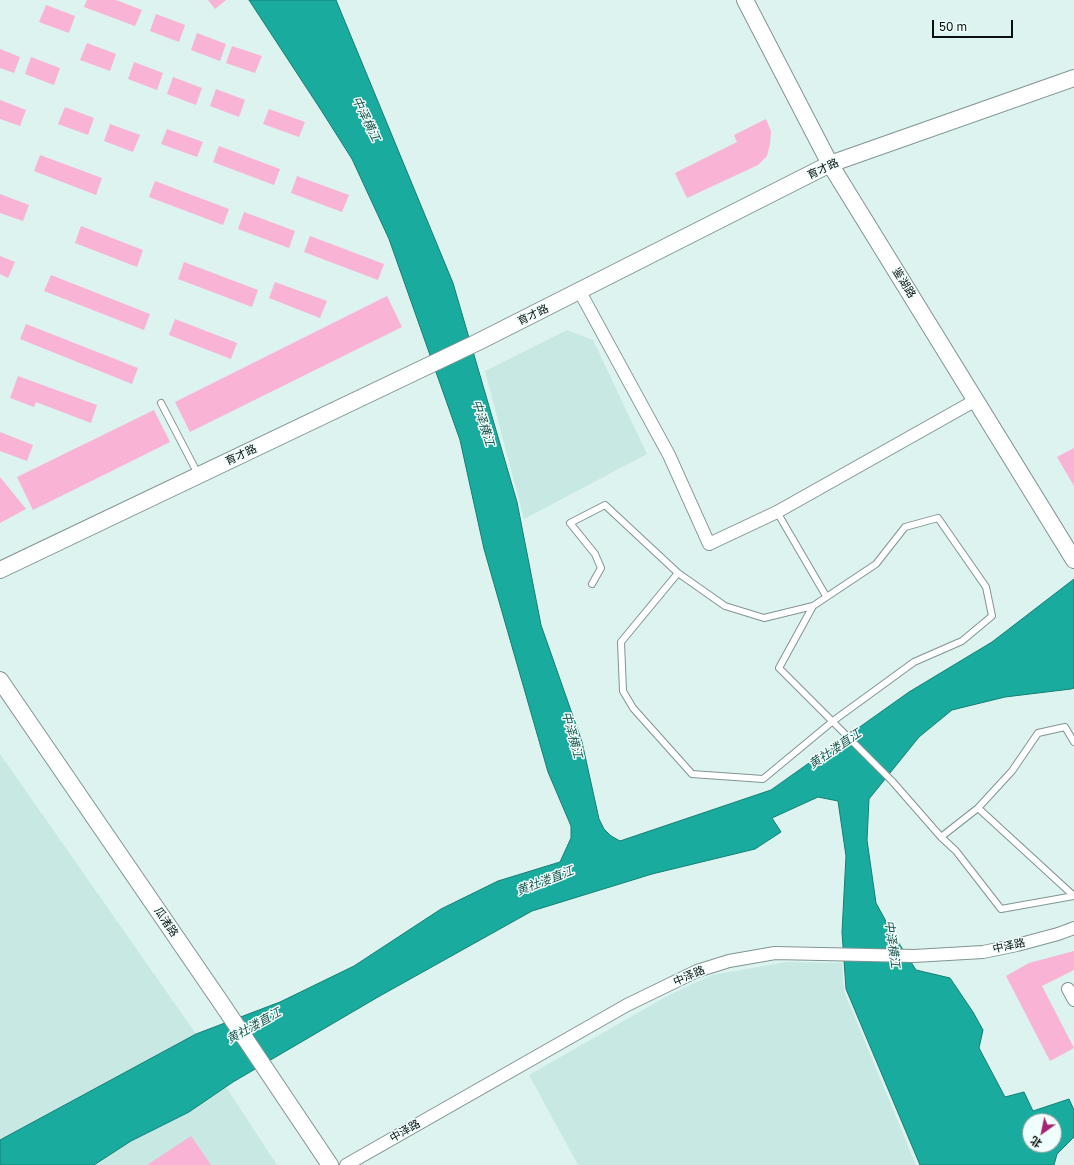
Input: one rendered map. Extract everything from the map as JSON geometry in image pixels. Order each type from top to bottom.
[{"type":"street","name":"鉴湖路","points":[[745,0],[830,164],[1074,560]]},
{"type":"street","name":"育才路","points":[[0,570],[478,342],[580,292],[830,164],[1074,78]]},
{"type":"street","points":[[580,292],[669,455],[710,544],[777,512],[976,400]]},
{"type":"street","name":"瓜渚路","points":[[0,680],[278,1086],[330,1165]]},
{"type":"street","name":"中泽路","points":[[346,1165],[627,1005],[697,971],[729,961],[775,953],[914,956],[982,952],[1016,945],[1058,934],[1074,928]]},
{"type":"street","points":[[1068,989],[1074,1000]]},
{"type":"lane","points":[[161,403],[199,476]]},
{"type":"lane","points":[[592,584],[601,568],[595,554],[570,524],[605,505],[678,573],[725,606],[764,618],[813,606]]},
{"type":"lane","points":[[777,512],[826,596]]},
{"type":"lane","points":[[678,573],[621,642],[623,691],[633,708],[692,774],[763,779],[833,721],[914,662],[962,640],[992,616],[986,588],[938,518],[905,527],[876,564],[813,606],[779,668],[833,721],[892,781],[941,837],[956,851],[1001,909],[1074,896],[978,808]]},
{"type":"lane","points":[[941,837],[978,808],[1012,771],[1038,733],[1065,727],[1074,742]]},
{"type":"shaded area","points":[[567,330],[593,340],[647,454],[524,519],[485,371]]},
{"type":"shaded area","points":[[0,754],[196,1034],[0,1140]]},
{"type":"shaded area","points":[[786,962],[842,963],[844,991],[916,1165],[578,1165],[529,1075],[669,995],[712,975]]},
{"type":"shaded area","points":[[226,1087],[277,1165],[94,1165],[131,1141],[189,1112]]},
{"type":"water","points":[[249,0],[336,0],[453,283],[517,502],[541,625],[582,742],[599,819],[604,829],[611,836],[620,841],[771,790],[909,692],[992,642],[1074,579],[1074,688],[1005,697],[952,710],[919,737],[869,799],[867,840],[876,903],[893,934],[916,970],[950,978],[973,1012],[983,1030],[979,1048],[1005,1097],[1024,1092],[1033,1111],[1069,1099],[1074,1110],[1074,1137],[1062,1149],[1062,1113],[1022,1113],[1022,1153],[1058,1153],[1054,1165],[920,1165],[846,989],[842,932],[846,856],[838,801],[818,797],[772,818],[781,832],[755,849],[652,874],[532,911],[378,997],[233,1082],[189,1112],[131,1141],[94,1165],[0,1165],[0,1140],[196,1034],[280,1002],[354,966],[441,909],[498,881],[560,862],[571,838],[571,826],[548,772],[484,549],[460,440],[389,239],[352,159]]},
{"type":"building","points":[[87,0],[116,0],[142,10],[135,26],[84,7]]},
{"type":"building","points":[[208,0],[226,0],[215,9]]},
{"type":"building","points":[[46,5],[75,16],[69,33],[39,22]]},
{"type":"building","points":[[156,14],[185,25],[179,42],[150,31]]},
{"type":"building","points":[[197,33],[226,44],[220,61],[191,50]]},
{"type":"building","points":[[87,43],[116,54],[110,71],[80,60]]},
{"type":"building","points":[[232,46],[262,56],[255,73],[226,63]]},
{"type":"building","points":[[0,49],[20,57],[14,73],[0,68]]},
{"type":"building","points":[[31,57],[60,68],[54,85],[25,74]]},
{"type":"building","points":[[134,62],[163,73],[157,90],[128,79]]},
{"type":"building","points":[[173,77],[202,88],[196,105],[167,94]]},
{"type":"building","points":[[216,89],[245,100],[239,117],[210,106]]},
{"type":"building","points":[[0,100],[26,110],[20,126],[0,119]]},
{"type":"building","points":[[65,107],[94,118],[88,135],[58,124]]},
{"type":"building","points":[[269,109],[305,122],[299,137],[263,124]]},
{"type":"building","points":[[766,119],[771,131],[770,144],[767,156],[758,165],[687,198],[675,173],[737,142],[734,135]]},
{"type":"building","points":[[110,124],[140,135],[133,152],[104,141]]},
{"type":"building","points":[[167,129],[203,142],[197,157],[161,144]]},
{"type":"building","points":[[219,146],[280,169],[274,185],[213,162]]},
{"type":"building","points":[[40,155],[102,178],[96,195],[34,171]]},
{"type":"building","points":[[297,176],[349,195],[342,212],[291,193]]},
{"type":"building","points":[[155,181],[229,209],[223,225],[149,197]]},
{"type":"building","points":[[0,194],[29,205],[23,221],[0,213]]},
{"type":"building","points":[[244,212],[295,231],[289,248],[238,229]]},
{"type":"building","points":[[81,226],[143,250],[137,267],[75,243]]},
{"type":"building","points":[[310,236],[384,264],[378,280],[304,252]]},
{"type":"building","points":[[0,256],[15,262],[8,278],[0,274]]},
{"type":"building","points":[[184,262],[258,290],[252,307],[178,279]]},
{"type":"building","points":[[51,275],[150,314],[144,330],[44,291]]},
{"type":"building","points":[[275,282],[327,301],[320,318],[269,298]]},
{"type":"building","points":[[387,296],[402,327],[190,432],[175,402]]},
{"type":"building","points":[[175,319],[237,343],[231,359],[169,335]]},
{"type":"building","points":[[26,324],[138,368],[132,384],[20,339]]},
{"type":"building","points":[[18,376],[97,405],[91,423],[36,402],[34,407],[10,398]]},
{"type":"building","points":[[154,410],[170,442],[33,510],[17,477]]},
{"type":"building","points":[[0,432],[33,445],[27,461],[0,451]]},
{"type":"building","points":[[1074,448],[1074,486],[1057,457]]},
{"type":"building","points":[[0,477],[26,509],[0,523]]},
{"type":"building","points":[[1074,951],[1074,970],[1042,986],[1074,1048],[1050,1061],[1006,976],[1029,963]]},
{"type":"building","points":[[191,1136],[211,1165],[147,1165]]},
{"type":"water label","name":"中泽横江","points":[[366,119]]},
{"type":"water label","name":"中泽横江","points":[[483,423]]},
{"type":"water label","name":"中泽横江","points":[[572,735]]},
{"type":"water label","name":"黄社溇直江","points":[[835,749]]},
{"type":"water label","name":"黄社溇直江","points":[[545,881]]},
{"type":"water label","name":"中泽横江","points":[[892,944]]},
{"type":"water label","name":"黄社溇直江","points":[[254,1026]]}]
